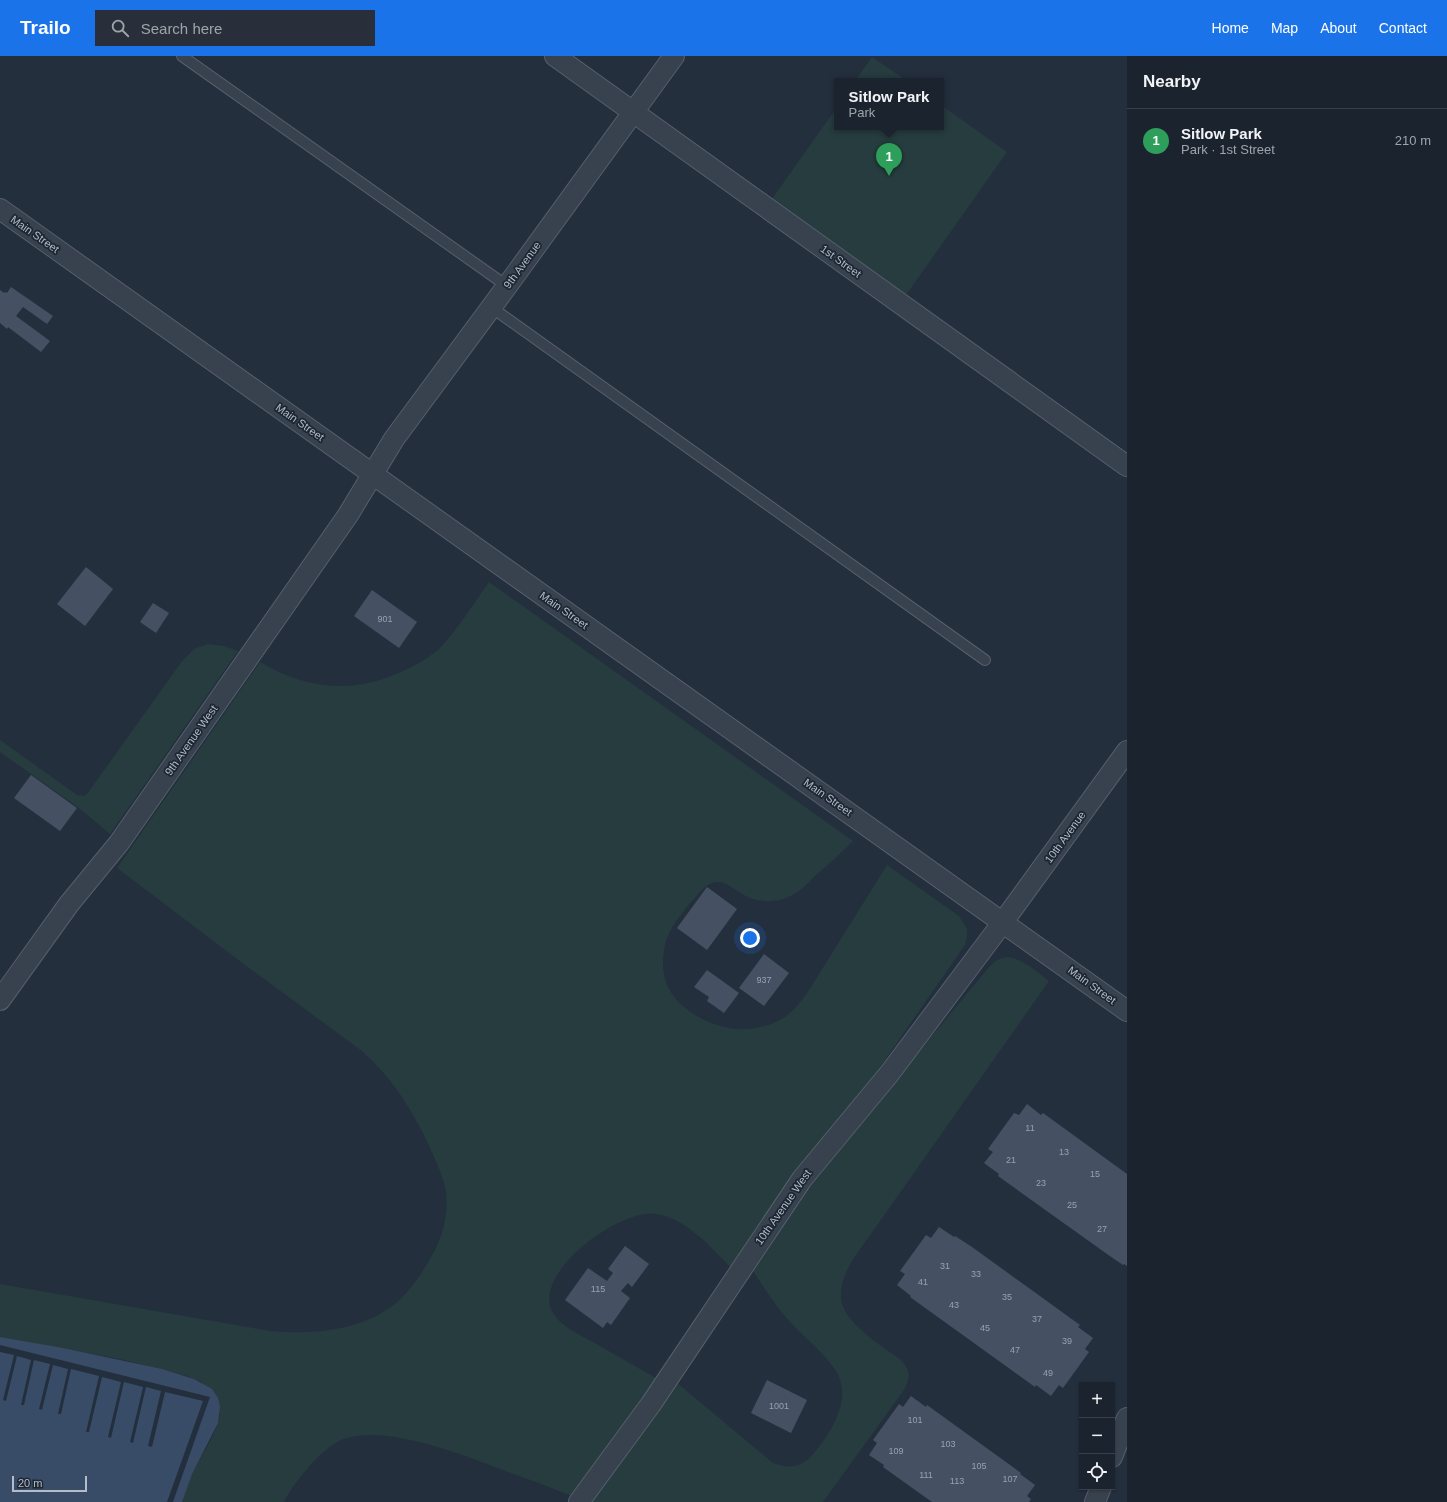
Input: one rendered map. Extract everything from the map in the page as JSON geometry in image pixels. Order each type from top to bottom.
[{"type":"street","name":"1st Street","points":[[555,56],[1127,466]]},
{"type":"street","name":"9th Avenue","points":[[372,474],[394,439],[674,56]]},
{"type":"street","name":"Main Street","points":[[0,209],[1127,1011]]},
{"type":"street","name":"9th Avenue West","points":[[0,1000],[69,904],[119,843],[343,521],[372,474]]},
{"type":"street","name":"10th Avenue","points":[[1003,922],[1127,752]]},
{"type":"street","name":"10th Avenue West","points":[[579,1502],[651,1404],[802,1179],[889,1074],[1003,922]]},
{"type":"street","points":[[1114,1454],[1127,1418]]},
{"type":"street","points":[[1095,1502],[1100,1490]]},
{"type":"lane","points":[[182,56],[507,286]]},
{"type":"lane","points":[[491,307],[985,660]]},
{"type":"green space","points":[[872,57],[903,78],[857,78]]},
{"type":"green space","points":[[944,107],[1007,152],[906,295],[772,199],[834,111],[834,130],[944,130]]},
{"type":"green space","points":[[489,582],[853,841],[803,888],[783,899],[763,901],[750,898],[721,882],[715,882],[702,890],[674,924],[667,939],[664,951],[663,967],[668,987],[673,995],[688,1010],[716,1025],[736,1029],[762,1027],[785,1017],[796,1007],[807,993],[887,865],[959,916],[967,929],[965,945],[878,1070],[731,1268],[698,1235],[678,1221],[656,1214],[641,1215],[622,1221],[602,1232],[583,1246],[566,1263],[554,1280],[549,1297],[553,1313],[562,1323],[574,1332],[658,1379],[572,1496],[484,1463],[421,1442],[378,1435],[358,1436],[341,1440],[333,1444],[317,1458],[301,1476],[284,1502],[182,1502],[189,1479],[212,1437],[220,1415],[201,1382],[187,1376],[120,1359],[0,1337],[0,1284],[270,1331],[302,1332],[335,1329],[367,1320],[381,1313],[395,1304],[410,1289],[419,1277],[439,1242],[446,1215],[446,1195],[441,1172],[410,1109],[384,1073],[362,1051],[117,868],[260,662],[294,678],[328,686],[346,686],[381,680],[415,665],[431,656],[440,648],[447,641]]},
{"type":"green space","points":[[208,644],[224,646],[238,651],[110,834],[79,808],[0,752],[0,740],[77,795],[84,796],[87,794],[182,661],[194,649]]},
{"type":"green space","points":[[1006,957],[1023,962],[1049,981],[851,1263],[843,1280],[841,1297],[842,1305],[846,1313],[866,1334],[905,1364],[908,1370],[908,1378],[904,1390],[823,1502],[590,1502],[676,1382],[773,1463],[785,1466],[795,1466],[805,1462],[821,1444],[839,1412],[842,1390],[840,1379],[834,1368],[824,1356],[780,1310],[752,1269],[794,1204],[881,1097],[990,966],[997,960]]},
{"type":"water","points":[[0,1337],[63,1348],[162,1369],[194,1379],[212,1389],[218,1398],[220,1406],[218,1423],[192,1474],[182,1502],[0,1502]]},
{"type":"pier","points":[[0,1345],[210,1397],[173,1502],[167,1502],[203,1401],[165,1392],[152,1447],[148,1446],[161,1391],[146,1387],[133,1443],[130,1442],[143,1387],[124,1382],[111,1438],[108,1437],[121,1382],[102,1377],[89,1432],[86,1432],[99,1376],[71,1369],[61,1414],[58,1414],[68,1369],[53,1365],[42,1410],[39,1409],[50,1364],[34,1360],[24,1405],[21,1405],[31,1360],[17,1356],[6,1401],[3,1400],[14,1355],[0,1352]]},
{"type":"building","points":[[11,287],[53,316],[47,324],[23,307],[16,316],[50,341],[41,352],[8,327],[7,329],[0,323],[0,290],[7,293]]},
{"type":"building","points":[[86,567],[113,589],[85,626],[57,604]]},
{"type":"building","points":[[372,590],[417,622],[399,648],[354,616]]},
{"type":"building","points":[[153,603],[169,613],[156,633],[140,622]]},
{"type":"building","points":[[31,775],[77,808],[60,831],[14,798]]},
{"type":"building","points":[[707,887],[737,909],[707,950],[677,928]]},
{"type":"building","points":[[764,954],[789,973],[764,1006],[739,988]]},
{"type":"building","points":[[707,970],[739,993],[724,1013],[707,1001],[709,997],[694,987]]},
{"type":"building","points":[[1027,1104],[1041,1115],[1043,1113],[1127,1174],[1127,1266],[1124,1264],[1123,1265],[1107,1254],[998,1176],[999,1174],[984,1163],[993,1152],[988,1149],[1014,1113],[1019,1115]]},
{"type":"building","points":[[939,1227],[972,1247],[1080,1325],[1078,1327],[1093,1338],[1085,1349],[1089,1352],[1063,1388],[1059,1385],[1051,1396],[1036,1385],[1035,1387],[910,1297],[911,1296],[897,1285],[905,1274],[900,1271],[926,1235],[931,1238]]},
{"type":"building","points":[[625,1246],[649,1264],[632,1287],[628,1283],[621,1291],[630,1298],[611,1325],[607,1322],[603,1328],[565,1300],[588,1268],[607,1281],[613,1273],[608,1269]]},
{"type":"building","points":[[767,1380],[807,1400],[791,1433],[751,1413]]},
{"type":"building","points":[[911,1396],[926,1407],[927,1405],[1021,1473],[1020,1474],[1035,1485],[1027,1496],[1031,1499],[1029,1502],[932,1502],[883,1467],[884,1465],[869,1455],[877,1443],[873,1440],[899,1404],[903,1407]]},
{"type":"place","name":"Sitlow Park","points":[[889,176]]}]
